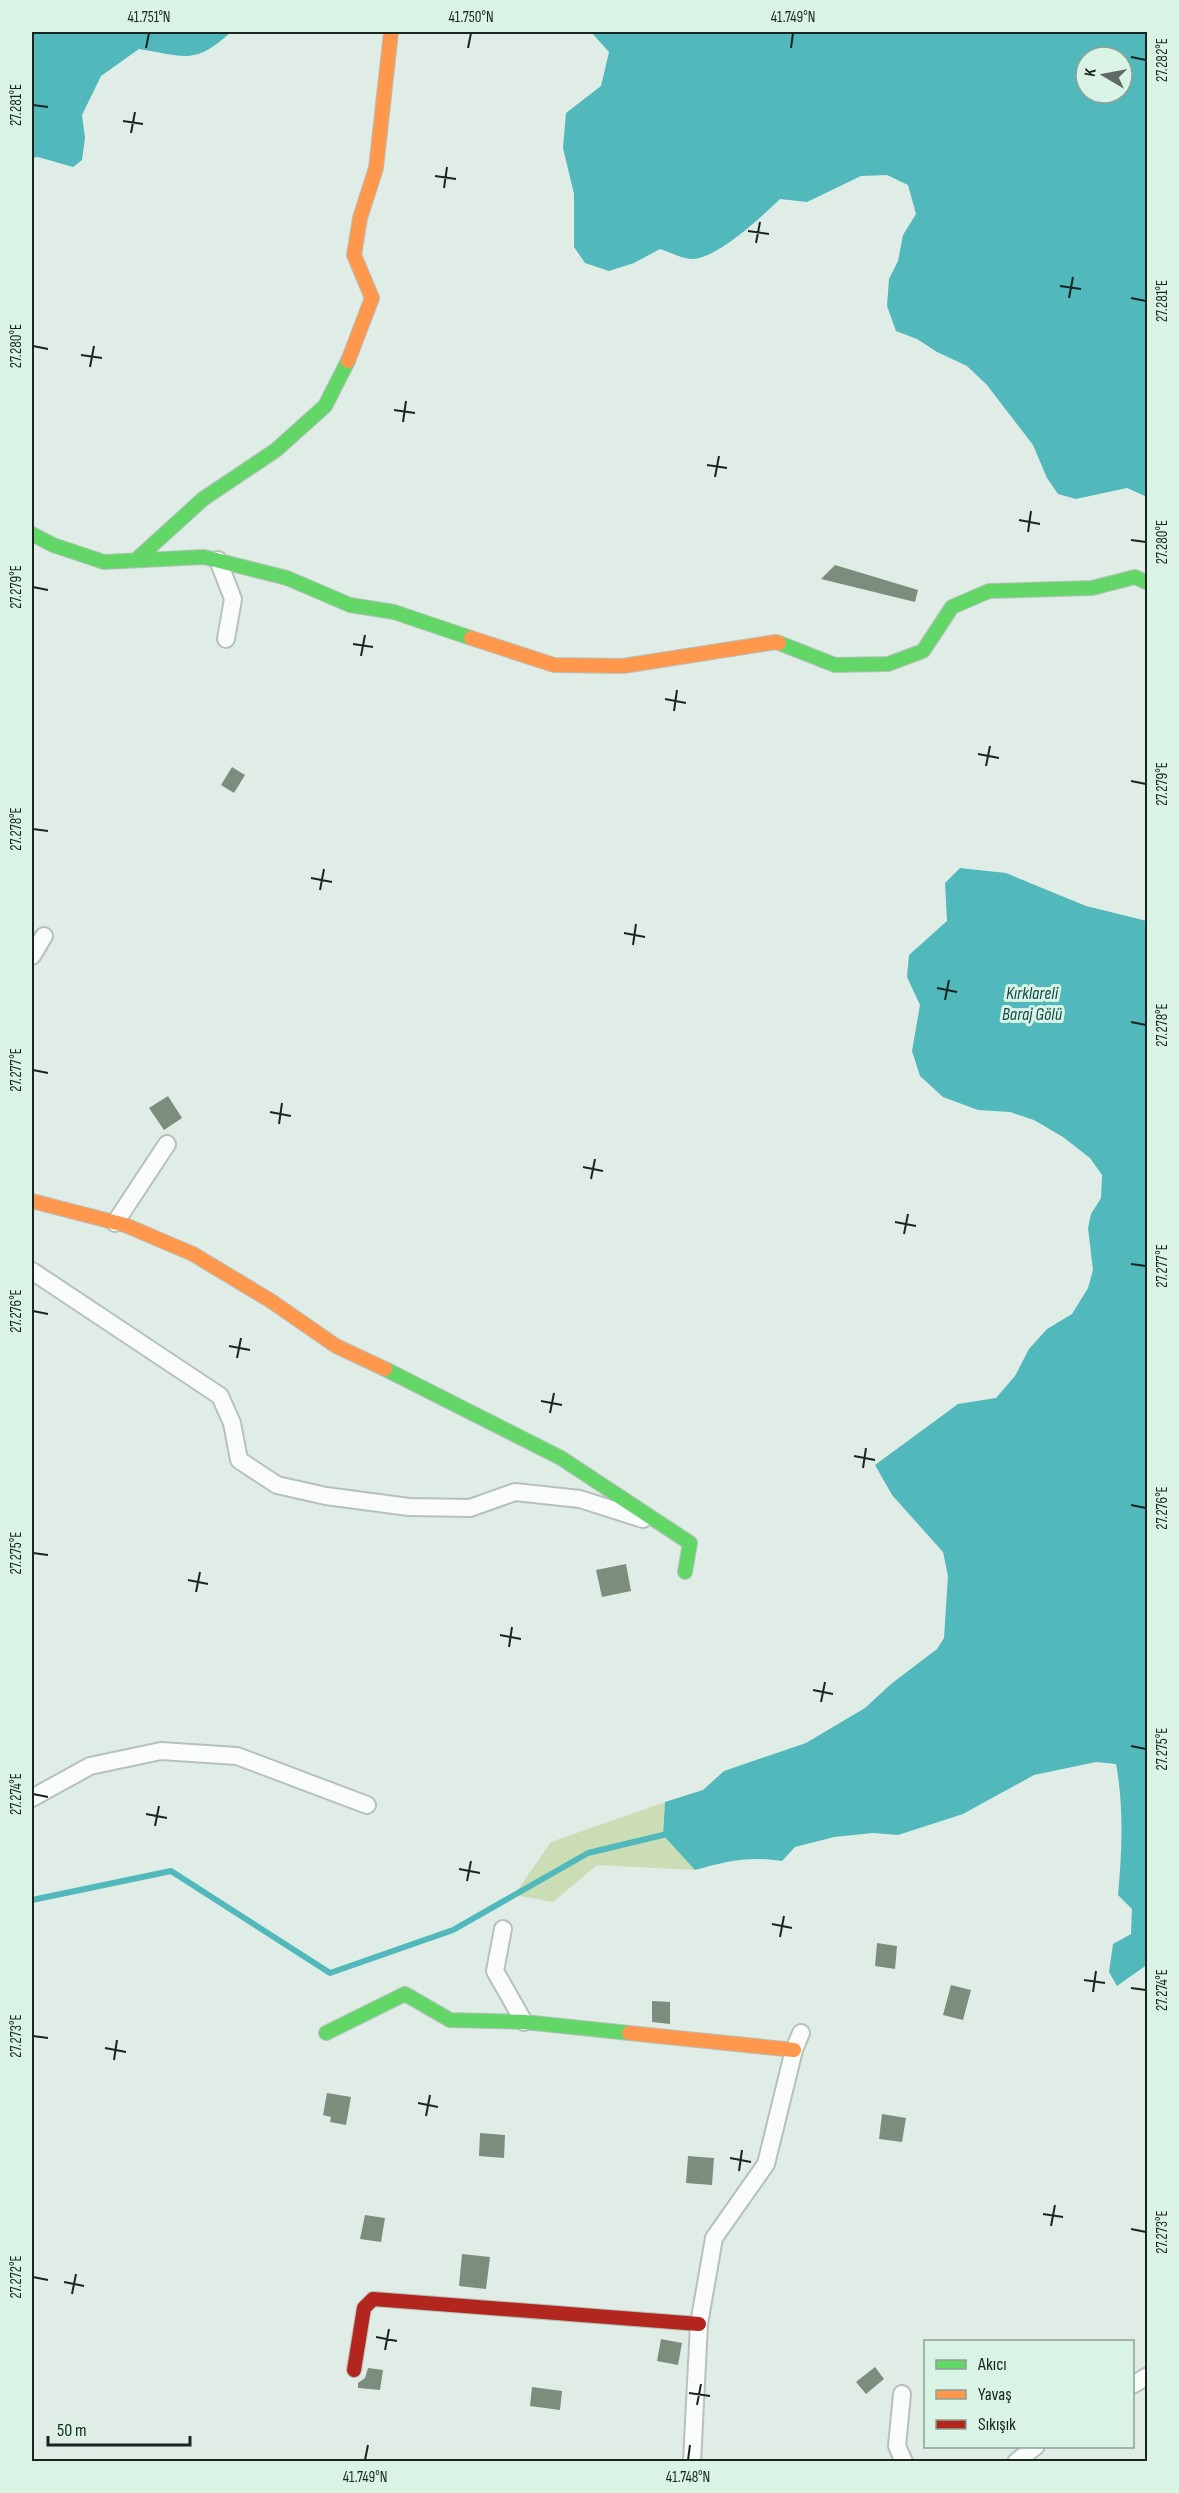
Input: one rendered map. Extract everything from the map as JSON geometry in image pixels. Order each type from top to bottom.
[{"type":"street","points":[[136,560],[203,499],[276,450],[325,406],[351,355],[372,298],[354,255],[360,218],[376,168],[391,32]]},
{"type":"street","points":[[32,534],[53,545],[104,562],[204,556],[287,578],[350,605],[394,612],[554,665],[623,666],[776,642],[835,665],[888,664],[923,651],[952,607],[989,591],[1092,588],[1135,577],[1148,583]]},
{"type":"street","points":[[218,560],[233,600],[226,639]]},
{"type":"street","points":[[32,956],[44,936]]},
{"type":"street","points":[[115,1223],[167,1144]]},
{"type":"street","points":[[32,1201],[115,1223],[193,1254],[271,1301],[336,1346],[421,1385],[561,1458],[690,1543],[685,1572]]},
{"type":"street","points":[[32,1271],[220,1396],[232,1423],[239,1460],[277,1485],[326,1496],[410,1507],[470,1508],[516,1492],[580,1499],[662,1524]]},
{"type":"street","points":[[32,1798],[90,1766],[161,1751],[237,1756],[367,1806]]},
{"type":"street","points":[[502,1929],[495,1971],[524,2022]]},
{"type":"street","points":[[326,2033],[405,1994],[450,2020],[524,2022],[794,2050]]},
{"type":"street","points":[[692,2462],[699,2324],[714,2238],[766,2164],[794,2050],[801,2033]]},
{"type":"street","points":[[354,2370],[364,2308],[373,2299],[699,2324]]},
{"type":"street","points":[[1134,2384],[1148,2376]]},
{"type":"street","points":[[902,2394],[897,2446],[904,2462]]},
{"type":"street","points":[[1016,2462],[1034,2448]]},
{"type":"green space","points":[[665,1802],[663,1835],[695,1870],[597,1865],[553,1902],[514,1895],[551,1842]]},
{"type":"water","points":[[32,32],[231,32],[207,50],[188,56],[139,49],[101,76],[82,115],[85,138],[82,160],[73,167],[38,157],[32,158]]},
{"type":"water","points":[[591,32],[1147,32],[1147,497],[1127,488],[1076,499],[1058,494],[1047,478],[1033,445],[987,385],[967,366],[937,352],[917,339],[896,331],[887,306],[889,279],[898,261],[903,235],[916,214],[908,185],[887,175],[861,176],[807,202],[780,199],[738,236],[701,257],[691,259],[660,249],[634,263],[609,271],[585,263],[574,247],[574,194],[563,148],[566,113],[601,86],[609,52]]},
{"type":"water","name":"Kırklareli Baraj Gölü","points":[[960,868],[1006,873],[1086,906],[1147,921],[1148,1964],[1117,1986],[1109,1972],[1113,1944],[1131,1934],[1132,1909],[1118,1895],[1122,1829],[1116,1764],[1096,1762],[1034,1775],[963,1814],[898,1835],[873,1833],[834,1837],[795,1847],[782,1861],[738,1860],[695,1870],[663,1835],[665,1802],[703,1790],[724,1771],[806,1743],[865,1708],[891,1684],[937,1649],[944,1638],[948,1576],[943,1552],[892,1495],[875,1465],[958,1404],[996,1398],[1015,1376],[1029,1349],[1047,1329],[1072,1314],[1088,1288],[1093,1270],[1088,1228],[1091,1214],[1101,1198],[1102,1175],[1090,1158],[1063,1137],[1034,1120],[1010,1112],[978,1110],[943,1097],[920,1076],[912,1051],[920,1005],[907,977],[909,955],[947,921],[945,883]]},
{"type":"building","points":[[835,565],[918,590],[915,602],[821,579]]},
{"type":"building","points":[[232,767],[245,775],[234,793],[221,785]]},
{"type":"building","points":[[168,1096],[182,1118],[164,1130],[149,1108]]},
{"type":"building","points":[[626,1564],[631,1591],[602,1597],[596,1570]]},
{"type":"building","points":[[877,1943],[897,1946],[895,1969],[875,1966]]},
{"type":"building","points":[[951,1985],[971,1990],[963,2020],[943,2015]]},
{"type":"building","points":[[652,2001],[670,2002],[670,2024],[652,2022]]},
{"type":"building","points":[[327,2093],[351,2097],[346,2125],[330,2122],[331,2117],[323,2115]]},
{"type":"building","points":[[882,2114],[906,2118],[902,2142],[879,2139]]},
{"type":"building","points":[[480,2133],[505,2135],[504,2158],[479,2156]]},
{"type":"building","points":[[688,2156],[714,2158],[712,2185],[686,2183]]},
{"type":"building","points":[[365,2215],[385,2218],[381,2242],[360,2239]]},
{"type":"building","points":[[462,2254],[490,2257],[486,2289],[459,2286]]},
{"type":"building","points":[[661,2339],[682,2343],[678,2365],[657,2361]]},
{"type":"building","points":[[875,2367],[884,2379],[866,2394],[856,2382]]},
{"type":"building","points":[[368,2368],[383,2370],[380,2390],[358,2388],[358,2383],[365,2378]]},
{"type":"building","points":[[532,2387],[562,2391],[560,2410],[530,2406]]},
{"type":"waterway","points":[[32,1900],[171,1871],[330,1973],[453,1930],[588,1853],[663,1835]]},
{"type":"traffic: fast","points":[[136,560],[203,499],[276,450],[325,406],[348,361]]},
{"type":"traffic: fast","points":[[32,534],[53,545],[104,562],[204,557],[287,578],[350,605],[394,612],[471,638]]},
{"type":"traffic: fast","points":[[779,643],[835,665],[888,664],[923,651],[952,607],[989,591],[1092,588],[1135,577],[1148,583]]},
{"type":"traffic: fast","points":[[385,1369],[561,1458],[690,1543],[685,1572]]},
{"type":"traffic: fast","points":[[326,2033],[405,1994],[450,2020],[524,2022],[629,2033]]},
{"type":"traffic: slow","points":[[348,361],[372,298],[354,255],[360,218],[376,168],[391,32]]},
{"type":"traffic: slow","points":[[471,638],[554,665],[623,666],[779,643]]},
{"type":"traffic: slow","points":[[32,1201],[125,1225],[193,1254],[271,1301],[336,1346],[385,1369]]},
{"type":"traffic: slow","points":[[629,2033],[794,2050]]},
{"type":"traffic: jam","points":[[354,2370],[364,2308],[373,2299],[699,2324]]}]
